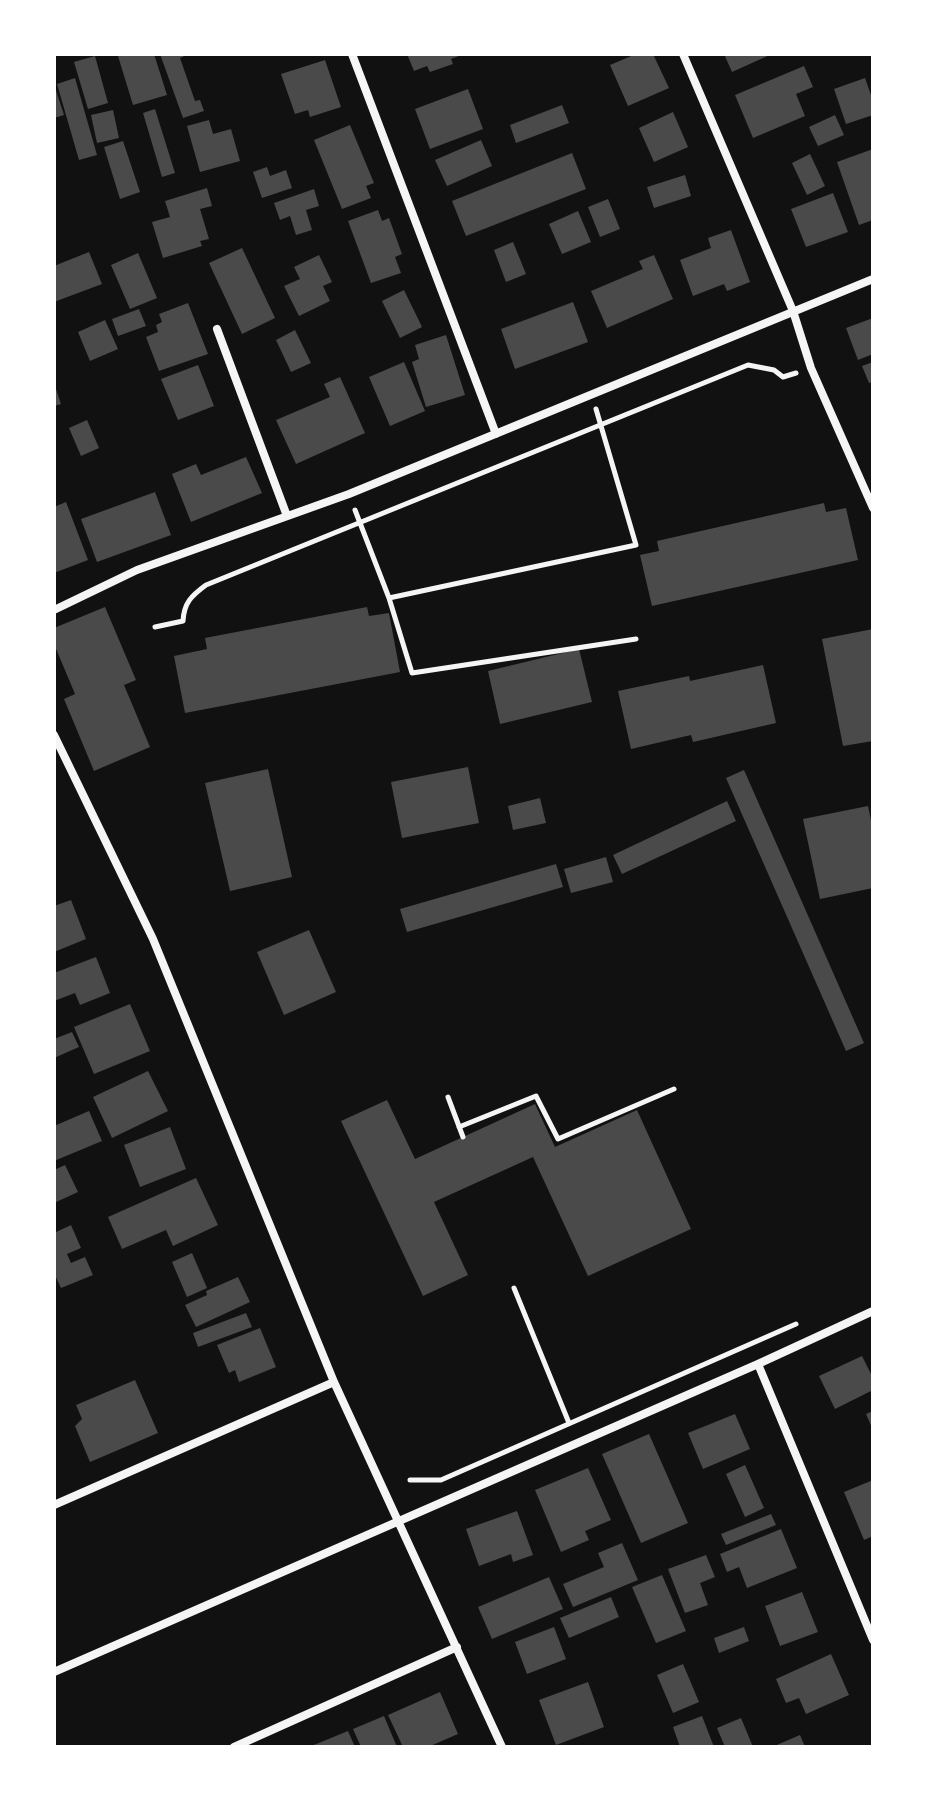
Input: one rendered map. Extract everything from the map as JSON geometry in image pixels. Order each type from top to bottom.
[{"type":"street","points":[[352,54],[496,434]]},
{"type":"street","points":[[683,54],[793,311],[811,368],[873,508]]},
{"type":"street","points":[[54,610],[137,570],[349,494],[873,279]]},
{"type":"street","points":[[217,329],[287,516]]},
{"type":"street","points":[[54,735],[153,939],[334,1382],[502,1747]]},
{"type":"street","points":[[54,1672],[873,1311]]},
{"type":"street","points":[[758,1364],[873,1640]]},
{"type":"street","points":[[54,1505],[334,1382]]},
{"type":"street","points":[[234,1747],[457,1647]]},
{"type":"path","points":[[155,627],[183,621],[184,606],[206,585],[748,365],[774,370],[783,377],[811,368]]},
{"type":"path","points":[[389,598],[636,545],[591,394]]},
{"type":"path","points":[[349,494],[389,598],[412,673],[636,639]]},
{"type":"path","points":[[459,1127],[536,1096],[558,1139],[674,1089]]},
{"type":"path","points":[[448,1097],[463,1137]]},
{"type":"path","points":[[514,1288],[578,1442]]},
{"type":"path","points":[[410,1480],[441,1480],[801,1322]]},
{"type":"building","points":[[154,54],[167,95],[133,105],[118,56]]},
{"type":"building","points":[[160,54],[189,54],[180,58],[195,101],[200,100],[204,111],[183,118]]},
{"type":"building","points":[[407,54],[464,54],[451,59],[453,64],[430,72],[427,66],[414,71]]},
{"type":"building","points":[[636,54],[653,54],[669,88],[628,106],[610,65]]},
{"type":"building","points":[[724,54],[772,54],[732,72]]},
{"type":"building","points":[[95,56],[108,103],[88,109],[74,62]]},
{"type":"building","points":[[325,60],[341,107],[310,117],[308,110],[295,114],[281,74]]},
{"type":"building","points":[[804,66],[813,87],[796,94],[805,116],[753,138],[735,95]]},
{"type":"building","points":[[75,78],[97,155],[79,160],[57,84]]},
{"type":"building","points":[[865,78],[873,101],[873,115],[846,124],[834,89]]},
{"type":"building","points":[[54,84],[64,115],[54,118]]},
{"type":"building","points":[[468,89],[483,129],[430,149],[415,109]]},
{"type":"building","points":[[562,105],[569,123],[516,143],[510,125]]},
{"type":"building","points":[[155,109],[175,173],[162,177],[143,113]]},
{"type":"building","points":[[113,110],[119,138],[97,143],[91,115]]},
{"type":"building","points":[[673,112],[688,147],[654,162],[639,128]]},
{"type":"building","points":[[835,115],[844,135],[818,146],[809,127]]},
{"type":"building","points":[[209,120],[213,134],[231,129],[240,161],[200,172],[187,126]]},
{"type":"building","points":[[350,125],[374,183],[366,186],[371,198],[342,209],[314,140]]},
{"type":"building","points":[[481,140],[492,166],[447,186],[435,160]]},
{"type":"building","points":[[123,141],[140,192],[120,199],[104,147]]},
{"type":"building","points":[[873,149],[873,220],[859,225],[837,162]]},
{"type":"building","points":[[572,153],[586,189],[466,236],[452,201]]},
{"type":"building","points":[[810,154],[825,186],[807,195],[792,163]]},
{"type":"building","points":[[267,167],[270,176],[286,170],[292,188],[262,198],[253,172]]},
{"type":"building","points":[[685,175],[691,196],[654,208],[647,187]]},
{"type":"building","points":[[207,188],[212,206],[200,209],[209,239],[200,241],[202,246],[163,258],[152,222],[170,217],[165,201]]},
{"type":"building","points":[[314,189],[319,206],[306,210],[312,230],[296,235],[290,216],[280,220],[274,203]]},
{"type":"building","points":[[833,193],[848,232],[806,247],[791,209]]},
{"type":"building","points":[[608,199],[620,229],[600,237],[588,207]]},
{"type":"building","points":[[378,210],[382,221],[389,218],[402,254],[395,257],[401,273],[371,283],[348,221]]},
{"type":"building","points":[[578,211],[591,242],[562,254],[549,224]]},
{"type":"building","points":[[731,230],[750,282],[727,291],[724,284],[693,296],[680,260],[711,248],[708,238]]},
{"type":"building","points":[[513,242],[526,274],[506,282],[494,250]]},
{"type":"building","points":[[242,248],[275,318],[242,334],[209,263]]},
{"type":"building","points":[[89,252],[102,284],[54,302],[54,266]]},
{"type":"building","points":[[138,253],[157,298],[130,309],[111,265]]},
{"type":"building","points":[[319,255],[332,282],[323,286],[330,301],[299,316],[284,286],[300,279],[294,267]]},
{"type":"building","points":[[654,255],[673,299],[607,328],[591,291],[643,269],[639,261]]},
{"type":"building","points":[[404,290],[422,327],[400,338],[382,301]]},
{"type":"building","points":[[573,302],[588,342],[515,369],[501,329]]},
{"type":"building","points":[[188,303],[208,354],[159,371],[146,337],[158,332],[156,325],[162,322],[159,314]]},
{"type":"building","points":[[139,309],[146,326],[118,336],[112,319]]},
{"type":"building","points":[[873,318],[873,354],[858,360],[846,328]]},
{"type":"building","points":[[105,320],[118,349],[90,361],[78,332]]},
{"type":"building","points":[[295,330],[311,363],[291,372],[276,340]]},
{"type":"building","points":[[446,335],[465,395],[426,407],[412,362],[419,359],[415,345]]},
{"type":"building","points":[[404,362],[425,411],[390,426],[369,377]]},
{"type":"building","points":[[873,362],[873,382],[869,383],[862,366]]},
{"type":"building","points":[[198,365],[214,406],[178,420],[161,379]]},
{"type":"building","points":[[340,377],[365,433],[296,464],[276,420],[330,397],[324,384]]},
{"type":"building","points":[[54,383],[61,404],[54,406]]},
{"type":"building","points":[[87,420],[99,448],[81,456],[69,428]]},
{"type":"building","points":[[246,457],[262,493],[191,522],[172,474],[196,464],[201,475]]},
{"type":"building","points":[[155,492],[171,535],[97,562],[81,519]]},
{"type":"building","points":[[66,502],[88,560],[54,573],[54,507]]},
{"type":"building","points":[[824,503],[826,512],[846,508],[858,560],[652,606],[640,555],[659,551],[657,541]]},
{"type":"building","points":[[105,607],[136,680],[124,685],[150,747],[94,771],[64,699],[75,694],[54,644],[54,628]]},
{"type":"building","points":[[367,607],[369,616],[389,613],[400,672],[185,713],[174,656],[207,649],[205,638]]},
{"type":"building","points":[[873,629],[873,741],[843,746],[822,639]]},
{"type":"building","points":[[579,649],[592,702],[500,724],[488,671]]},
{"type":"building","points":[[763,665],[776,723],[693,742],[691,735],[631,749],[618,691],[689,676],[690,681]]},
{"type":"building","points":[[468,767],[479,823],[402,838],[391,782]]},
{"type":"building","points":[[268,769],[292,877],[230,891],[205,783]]},
{"type":"building","points":[[744,770],[864,1043],[846,1051],[726,778]]},
{"type":"building","points":[[540,798],[546,823],[513,830],[508,806]]},
{"type":"building","points":[[727,801],[736,821],[622,874],[613,855]]},
{"type":"building","points":[[868,806],[873,830],[873,888],[820,899],[803,819]]},
{"type":"building","points":[[606,857],[613,882],[571,893],[564,869]]},
{"type":"building","points":[[556,864],[563,887],[407,932],[400,909]]},
{"type":"building","points":[[71,900],[86,939],[54,952],[54,906]]},
{"type":"building","points":[[309,930],[336,992],[284,1015],[257,952]]},
{"type":"building","points":[[96,957],[110,993],[80,1005],[75,993],[54,1001],[54,973]]},
{"type":"building","points":[[130,1004],[150,1051],[94,1074],[74,1027]]},
{"type":"building","points":[[72,1032],[79,1047],[54,1058],[54,1039]]},
{"type":"building","points":[[148,1071],[168,1111],[112,1138],[93,1097]]},
{"type":"building","points":[[387,1100],[415,1159],[535,1104],[555,1147],[637,1110],[691,1229],[588,1276],[533,1157],[434,1202],[468,1275],[423,1296],[341,1121]]},
{"type":"building","points":[[89,1111],[102,1141],[54,1161],[54,1126]]},
{"type":"building","points":[[170,1127],[186,1169],[140,1187],[124,1145]]},
{"type":"building","points":[[65,1165],[78,1192],[54,1203],[54,1170]]},
{"type":"building","points":[[196,1178],[218,1225],[173,1246],[166,1230],[122,1249],[108,1217]]},
{"type":"building","points":[[71,1225],[81,1248],[67,1254],[71,1263],[85,1257],[93,1275],[61,1288],[54,1273],[54,1233]]},
{"type":"building","points":[[192,1253],[207,1288],[187,1297],[172,1262]]},
{"type":"building","points":[[238,1277],[250,1302],[196,1327],[185,1305],[207,1295],[206,1291]]},
{"type":"building","points":[[246,1313],[252,1327],[198,1347],[193,1333]]},
{"type":"building","points":[[260,1328],[276,1367],[239,1382],[235,1370],[229,1373],[217,1345]]},
{"type":"building","points":[[862,1356],[873,1378],[873,1390],[835,1409],[819,1376]]},
{"type":"building","points":[[135,1380],[158,1433],[90,1462],[75,1426],[82,1419],[76,1405]]},
{"type":"building","points":[[873,1411],[873,1430],[866,1414]]},
{"type":"building","points":[[735,1414],[750,1449],[703,1469],[688,1433]]},
{"type":"building","points":[[649,1434],[688,1523],[641,1543],[602,1454]]},
{"type":"building","points":[[745,1465],[764,1508],[745,1517],[726,1474]]},
{"type":"building","points":[[588,1468],[611,1520],[585,1531],[589,1540],[561,1552],[535,1490]]},
{"type":"building","points":[[873,1480],[873,1536],[864,1540],[844,1492]]},
{"type":"building","points":[[517,1511],[533,1555],[513,1562],[511,1554],[479,1566],[466,1529]]},
{"type":"building","points":[[771,1514],[776,1525],[726,1545],[721,1534]]},
{"type":"building","points":[[781,1529],[797,1568],[747,1588],[739,1567],[727,1572],[720,1554]]},
{"type":"building","points":[[622,1543],[638,1580],[573,1607],[563,1584],[604,1567],[598,1553]]},
{"type":"building","points":[[706,1555],[715,1577],[700,1583],[708,1605],[685,1613],[668,1569]]},
{"type":"building","points":[[662,1575],[686,1631],[656,1643],[632,1587]]},
{"type":"building","points":[[549,1577],[563,1609],[492,1639],[478,1607]]},
{"type":"building","points":[[802,1592],[818,1632],[780,1646],[765,1606]]},
{"type":"building","points":[[611,1597],[619,1617],[569,1638],[560,1618]]},
{"type":"building","points":[[554,1627],[566,1659],[527,1674],[515,1642]]},
{"type":"building","points":[[744,1627],[749,1641],[719,1653],[714,1638]]},
{"type":"building","points":[[831,1654],[849,1695],[806,1714],[799,1698],[786,1703],[776,1679]]},
{"type":"building","points":[[683,1664],[699,1702],[673,1713],[657,1675]]},
{"type":"building","points":[[588,1682],[604,1727],[556,1745],[539,1700]]},
{"type":"building","points":[[440,1692],[458,1734],[428,1747],[403,1747],[388,1715]]},
{"type":"building","points":[[384,1716],[397,1747],[361,1747],[353,1729]]},
{"type":"building","points":[[702,1716],[714,1747],[680,1747],[673,1727]]},
{"type":"building","points":[[741,1718],[753,1747],[725,1747],[717,1728]]},
{"type":"building","points":[[348,1731],[355,1747],[309,1747]]},
{"type":"building","points":[[800,1735],[805,1747],[772,1747]]}]
